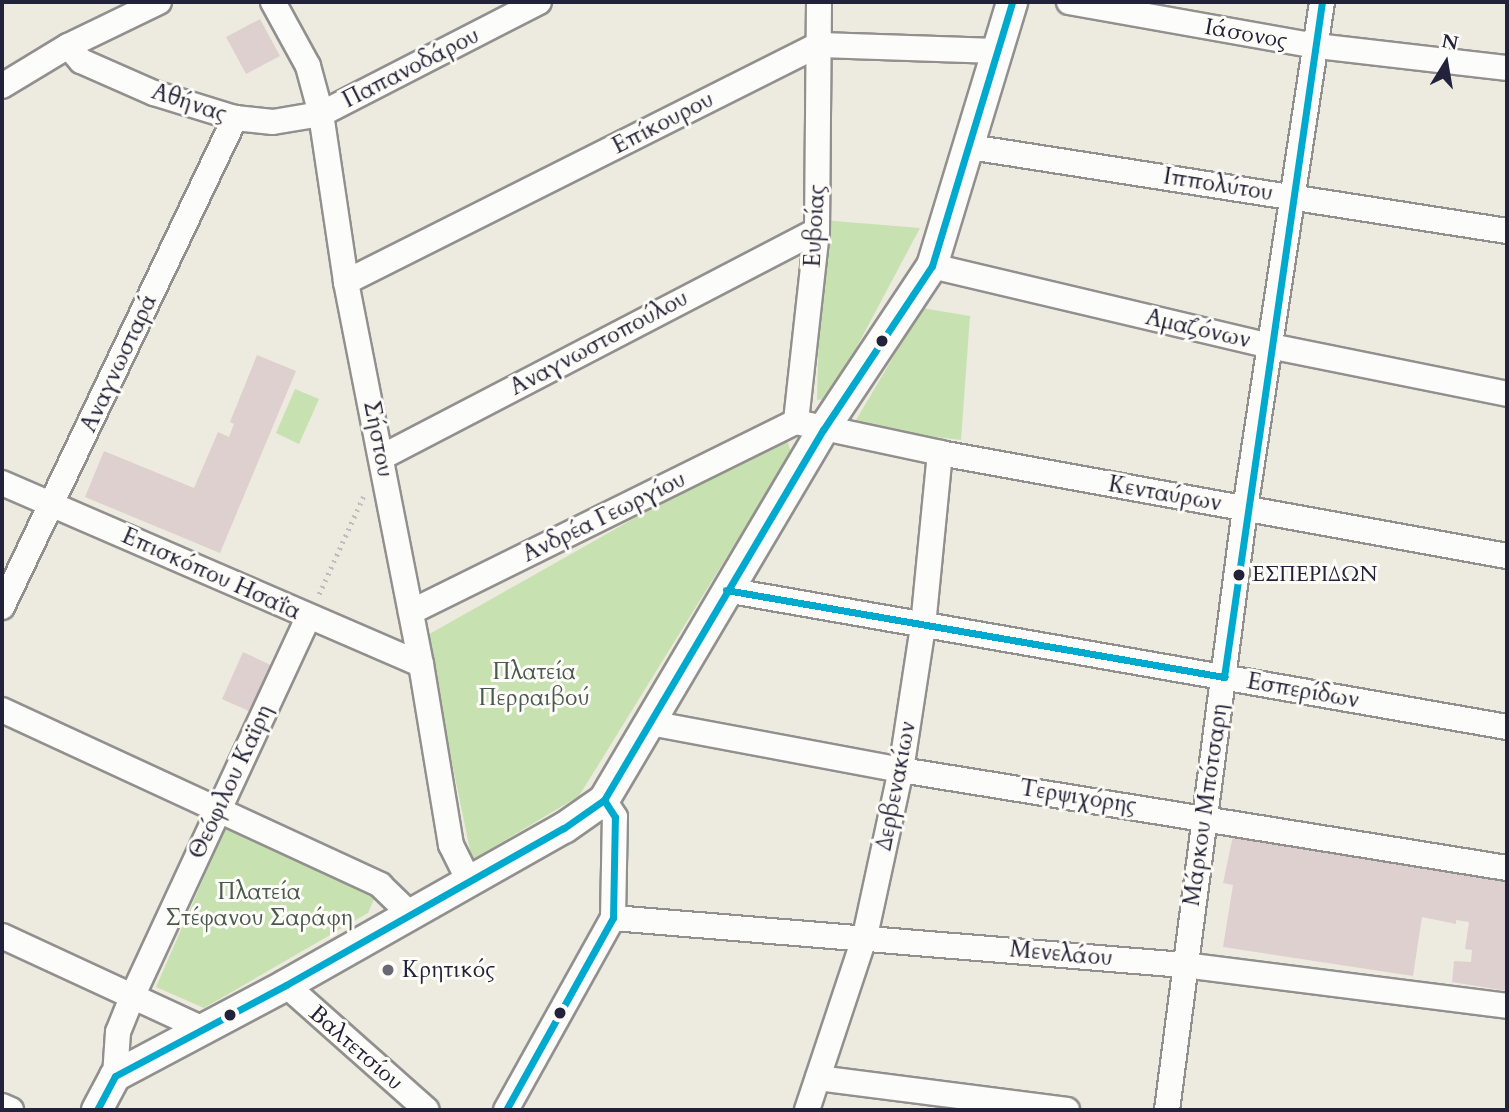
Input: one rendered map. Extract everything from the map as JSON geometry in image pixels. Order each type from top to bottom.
[{"type":"street","points":[[2,86],[68,46],[159,2]]},
{"type":"street","name":"Σήστου","points":[[273,2],[308,66],[321,114],[346,282],[421,664],[451,845],[469,881]]},
{"type":"street","name":"Παπανοδάρου","points":[[321,114],[539,2]]},
{"type":"street","name":"Ευβοίας","points":[[809,426],[817,231],[818,2]]},
{"type":"street","points":[[115,1076],[199,1027],[286,985],[469,881],[604,800],[726,590],[809,426],[932,266],[1012,2]]},
{"type":"street","name":"Ιάσονος","points":[[1069,2],[1317,46],[1507,68]]},
{"type":"street","name":"Μάρκου Μπότσαρη","points":[[1167,1110],[1245,509],[1322,2]]},
{"type":"street","name":"Επίκουρου","points":[[346,282],[818,45],[999,51]]},
{"type":"street","name":"Αθήνας","points":[[68,46],[82,61],[154,93],[234,118],[273,122],[321,114]]},
{"type":"street","name":"Αναγνωσταρά","points":[[2,607],[234,118]]},
{"type":"street","name":"Ιππολύτου","points":[[970,147],[1507,230]]},
{"type":"street","name":"Αναγνωστοπούλου","points":[[382,457],[817,231]]},
{"type":"street","name":"Αμαζόνων","points":[[932,266],[1270,346],[1507,394]]},
{"type":"street","name":"Κενταύρων","points":[[809,426],[940,453],[1507,556]]},
{"type":"street","name":"Ανδρέα Γεωργίου","points":[[411,612],[809,426]]},
{"type":"street","name":"Δερβενακίων","points":[[807,1110],[865,936],[901,770],[923,626],[940,453]]},
{"type":"street","name":"Επισκόπου Ησαΐα","points":[[2,483],[421,664]]},
{"type":"street","name":"Εσπερίδων","points":[[726,590],[1507,727]]},
{"type":"street","name":"Θεόφιλου Καϊρη","points":[[97,1110],[115,1076],[118,1032],[132,997],[308,617]]},
{"type":"street","points":[[2,710],[380,885],[409,913]]},
{"type":"street","name":"Τερψιχόρης","points":[[650,723],[901,770],[1507,867]]},
{"type":"street","points":[[506,1110],[612,918],[615,817],[604,800]]},
{"type":"street","name":"Μενελάου","points":[[612,918],[865,936],[1184,965],[1507,1006]]},
{"type":"street","points":[[2,936],[199,1027]]},
{"type":"street","name":"Βαλτετσίου","points":[[286,985],[427,1110]]},
{"type":"street","points":[[818,1078],[1067,1110]]},
{"type":"street","points":[[2,1106],[11,1110]]},
{"type":"path","points":[[308,617],[382,457]]},
{"type":"green space","points":[[822,220],[920,228],[829,399],[817,400]]},
{"type":"green space","points":[[922,308],[970,316],[961,440],[852,427]]},
{"type":"green space","points":[[295,389],[319,399],[299,444],[276,433]]},
{"type":"green space","name":"Πλατεία Περραιβού","points":[[785,433],[791,453],[579,796],[472,860],[426,636]]},
{"type":"green space","name":"Πλατεία Στέφανου Σαράφη","points":[[229,820],[377,892],[368,913],[204,1008],[156,987]]},
{"type":"building","points":[[260,19],[280,56],[246,74],[226,37]]},
{"type":"building","points":[[257,355],[296,371],[220,553],[85,497],[104,451],[194,488],[218,432],[229,437],[234,424],[230,422]]},
{"type":"building","points":[[243,652],[273,666],[253,713],[222,699]]},
{"type":"building","points":[[1234,831],[1507,876],[1507,991],[1452,982],[1454,961],[1471,962],[1472,950],[1465,949],[1469,922],[1456,920],[1456,924],[1422,917],[1413,976],[1223,947],[1233,885],[1223,883]]},
{"type":"transit line","points":[[97,1110],[115,1076],[286,985],[564,828],[604,800],[823,430],[932,266],[1012,2]]},
{"type":"transit line","points":[[726,590],[1224,677],[1322,2]]},
{"type":"transit line","points":[[506,1110],[613,918],[615,817],[604,800]]},
{"type":"place","name":"ΕΣΠΕΡΙΔΩΝ","points":[[1239,575]]},
{"type":"place","name":"Κρητικός","points":[[388,970]]}]
